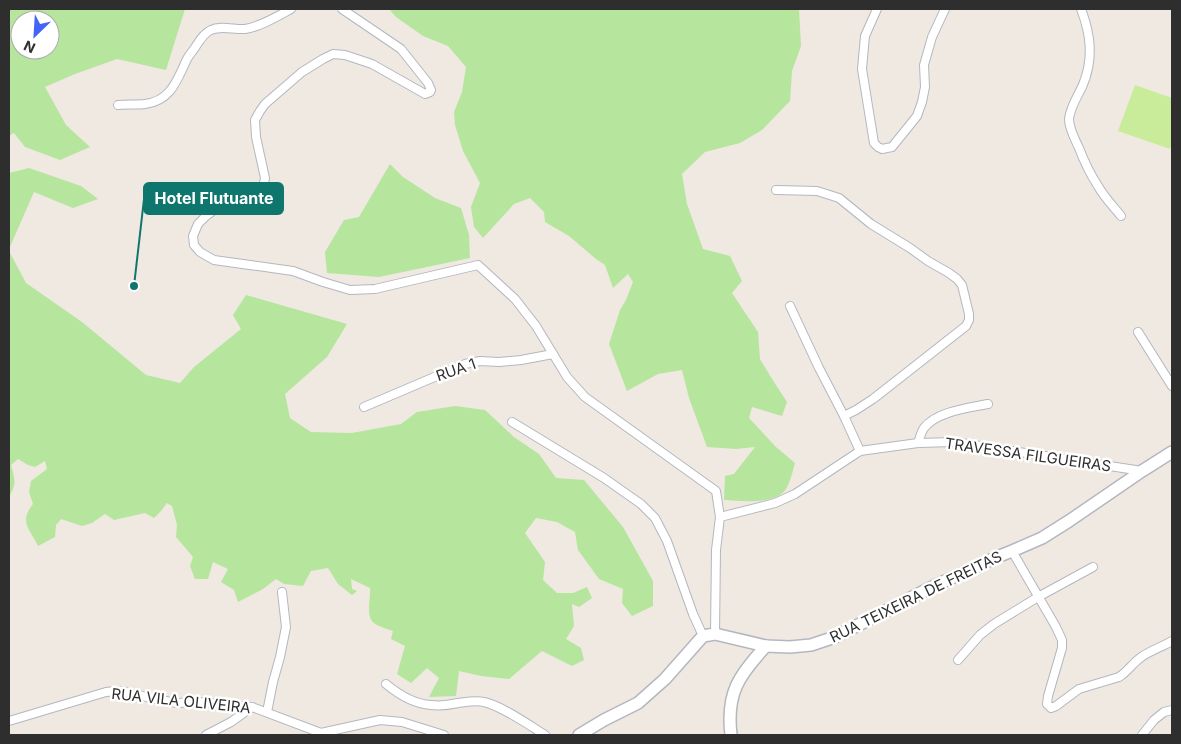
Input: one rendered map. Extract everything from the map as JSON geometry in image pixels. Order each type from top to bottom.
[{"type":"street","points":[[118,105],[146,104],[167,95],[173,88],[188,57],[203,36],[212,29],[247,29],[271,20],[290,9]]},
{"type":"street","points":[[342,9],[401,49],[428,83],[430,92],[425,94],[372,64],[345,55],[333,54],[302,72],[265,104],[255,120],[256,137],[265,178],[263,188],[254,197],[241,202],[222,204],[206,216],[198,224],[193,236],[194,245],[200,252],[214,260],[293,271],[350,290],[375,289],[478,265],[515,299],[536,326],[567,377],[585,397],[716,491],[720,517],[709,635],[665,679],[638,702],[579,735]]},
{"type":"street","points":[[877,9],[865,36],[862,69],[874,143],[878,148],[882,149],[892,147],[917,116],[925,87],[924,65],[932,37],[945,9]]},
{"type":"street","points":[[1081,9],[1090,37],[1090,59],[1085,80],[1070,112],[1070,128],[1098,187],[1121,216]]},
{"type":"street","points":[[776,190],[817,191],[839,198],[871,224],[928,261],[949,272],[962,285],[969,314],[966,326],[872,399],[844,416]]},
{"type":"street","points":[[790,306],[860,451]]},
{"type":"street","points":[[1138,332],[1172,386]]},
{"type":"street","name":"RUA 1","points":[[364,407],[465,364],[480,360],[499,362],[521,360],[553,354]]},
{"type":"street","points":[[918,443],[925,427],[938,417],[988,404]]},
{"type":"street","points":[[512,422],[634,498],[655,518],[667,541],[690,606],[709,635]]},
{"type":"street","name":"TRAVESSA FILGUEIRAS","points":[[720,517],[775,502],[796,494],[860,451],[918,443],[955,442],[1142,471]]},
{"type":"street","name":"RUA TEIXEIRA DE FREITAS","points":[[709,635],[766,646],[790,647],[811,645],[835,637],[932,587],[1042,538],[1172,452]]},
{"type":"street","points":[[1012,551],[1062,640],[1062,648],[1048,696],[1047,704],[1051,708],[1079,689],[1119,677],[1138,659],[1172,641]]},
{"type":"street","points":[[958,660],[980,635],[994,624],[1093,567]]},
{"type":"street","name":"RUA VILA OLIVEIRA","points":[[266,712],[286,627],[282,592]]},
{"type":"street","points":[[731,735],[730,708],[733,693],[739,678],[766,646]]},
{"type":"street","points":[[386,684],[410,699],[430,705],[476,701],[493,704],[545,735]]},
{"type":"street","name":"RUA VILA OLIVEIRA","points":[[9,721],[115,691],[177,703],[200,702],[252,707],[321,733],[380,720],[402,722],[444,735]]},
{"type":"street","points":[[206,735],[231,722],[252,707]]},
{"type":"street","points":[[1142,735],[1154,720],[1164,712],[1172,710]]},
{"type":"green space","points":[[9,9],[185,9],[166,70],[117,59],[45,87],[66,125],[90,147],[60,160],[25,147],[14,133],[9,136]]},
{"type":"green space","points":[[389,9],[799,9],[801,46],[792,71],[790,101],[762,130],[740,143],[705,152],[682,174],[687,204],[703,249],[730,256],[742,281],[732,293],[758,332],[760,359],[787,402],[782,416],[752,407],[749,418],[776,447],[795,463],[784,492],[760,501],[724,500],[725,476],[734,474],[755,447],[736,449],[707,447],[689,398],[682,370],[658,374],[627,391],[609,344],[620,310],[633,282],[628,274],[613,288],[605,265],[569,236],[545,222],[544,212],[530,198],[514,204],[483,238],[474,227],[471,207],[480,183],[463,151],[455,125],[454,112],[462,92],[466,67],[448,46],[423,36],[396,17]]},
{"type":"green space","points":[[1135,85],[1172,98],[1172,142],[1170,149],[1118,131]]},
{"type":"green space","points":[[390,164],[403,177],[435,198],[461,208],[469,235],[470,258],[379,277],[327,273],[325,252],[344,220],[359,217]]},
{"type":"green space","points":[[29,168],[81,186],[98,199],[73,208],[34,192],[9,249],[9,173]]},
{"type":"green space","points":[[9,251],[26,283],[82,322],[146,375],[180,383],[194,367],[241,329],[233,315],[246,295],[347,324],[327,357],[285,394],[290,418],[311,432],[352,433],[401,424],[417,412],[455,406],[485,410],[514,437],[539,454],[556,478],[584,480],[623,527],[653,581],[653,606],[632,616],[622,603],[623,589],[599,579],[578,550],[575,532],[557,522],[536,518],[525,533],[545,562],[543,580],[557,593],[573,593],[587,587],[592,598],[579,607],[572,604],[574,626],[566,639],[581,648],[584,660],[572,666],[542,651],[509,679],[459,671],[456,696],[429,697],[439,678],[427,668],[411,683],[397,674],[405,646],[391,639],[393,631],[378,626],[371,620],[369,611],[370,588],[351,579],[352,589],[357,591],[352,595],[338,584],[328,568],[311,571],[303,586],[284,584],[276,579],[263,589],[238,602],[234,590],[221,582],[228,569],[213,562],[208,579],[195,579],[190,566],[193,557],[176,537],[177,525],[172,506],[167,503],[154,518],[145,513],[114,520],[105,514],[92,523],[82,526],[61,519],[56,525],[55,537],[38,546],[26,520],[33,504],[29,492],[31,481],[47,469],[45,461],[35,467],[18,459],[11,465],[14,481],[9,497]]},
{"type":"place","name":"Hotel Flutuante","points":[[134,286]]}]
